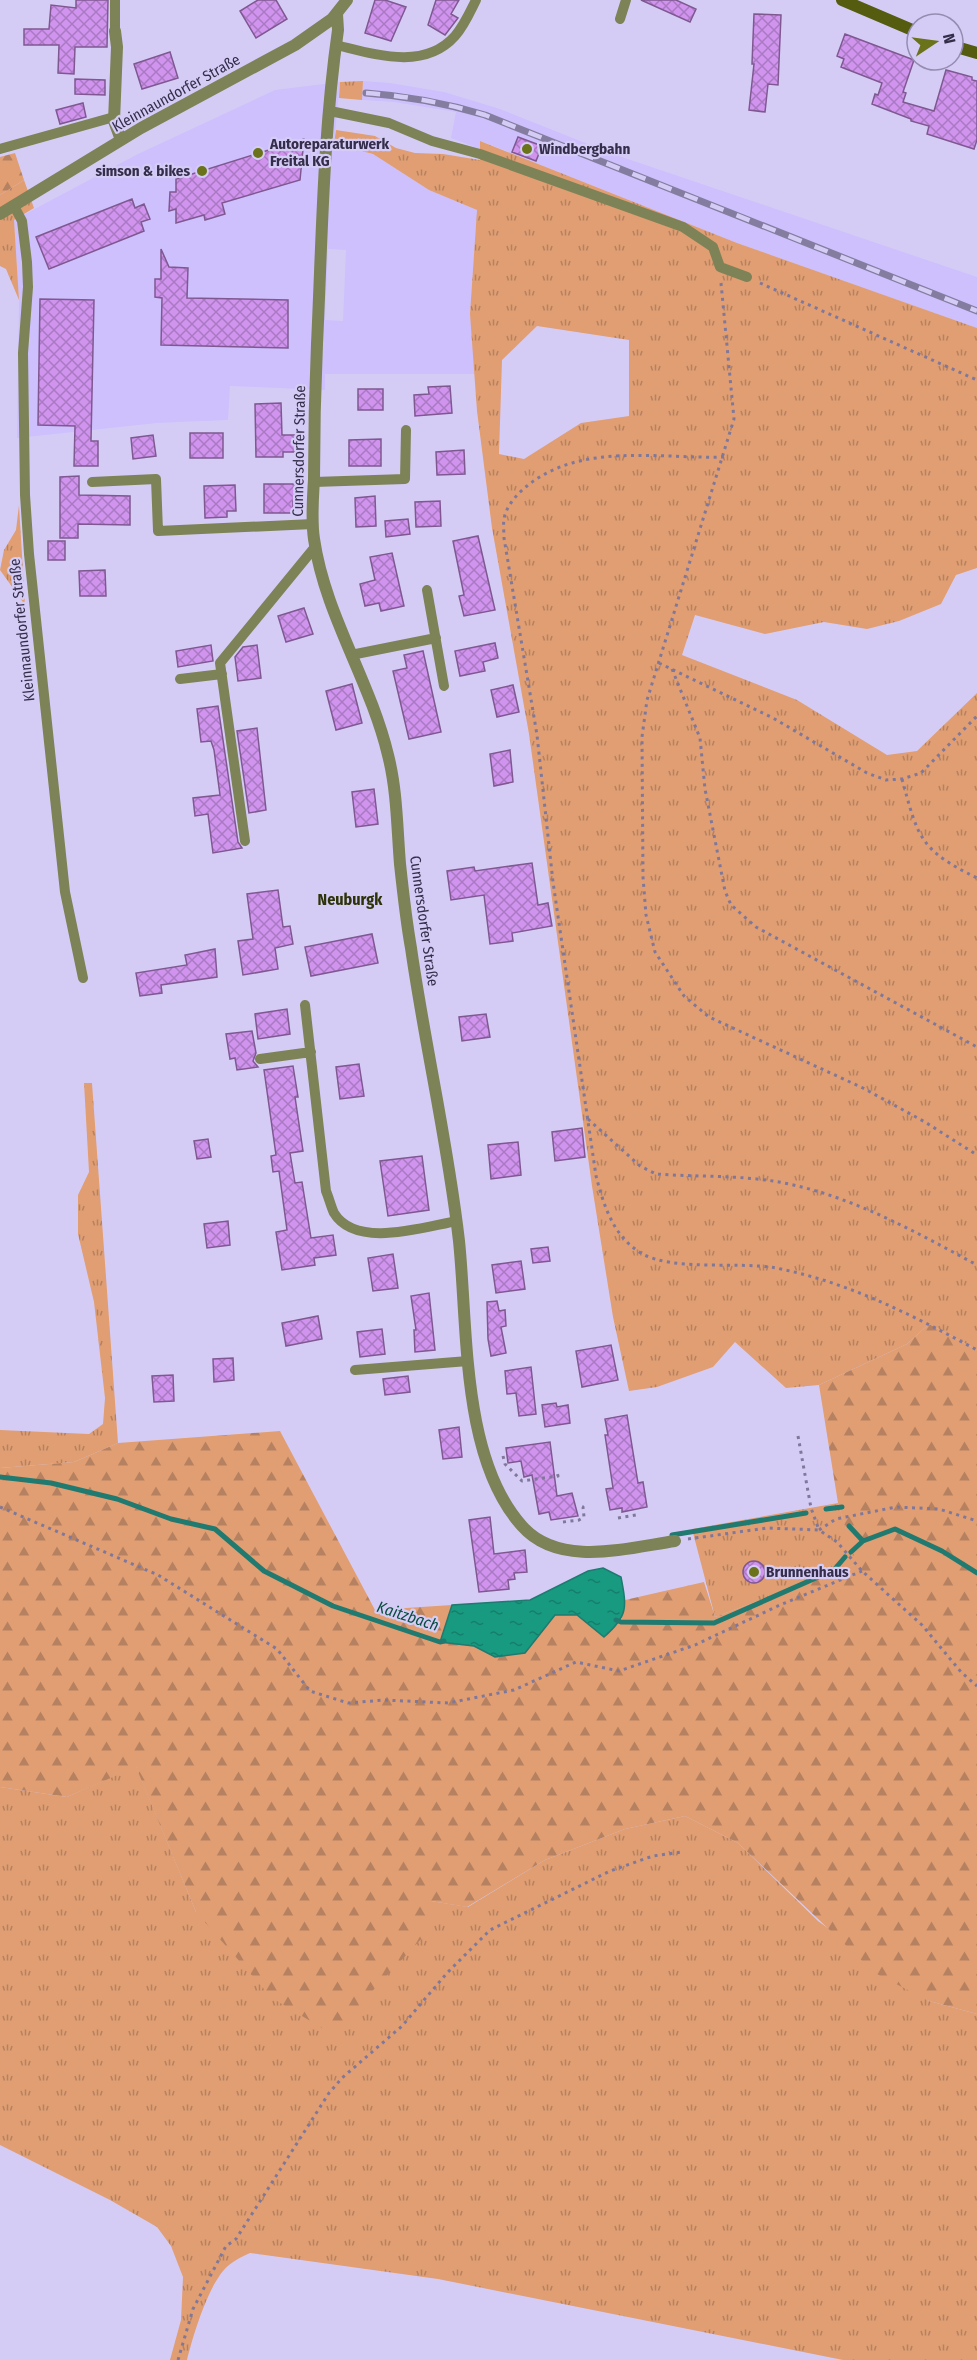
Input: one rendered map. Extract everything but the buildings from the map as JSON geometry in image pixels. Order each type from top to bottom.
[{"type":"main road","points":[[842,0],[905,27]]},
{"type":"street","name":"Kleinnaundorfer Straße","points":[[0,214],[121,140],[295,45],[323,27],[337,14],[347,0]]},
{"type":"street","name":"Cunnersdorfer Straße","points":[[337,14],[316,355],[313,524],[315,547],[336,621],[382,732],[393,775],[400,866],[410,947],[457,1221],[468,1361],[477,1427],[489,1468],[506,1504],[516,1520],[530,1535],[551,1546],[570,1551],[608,1551],[675,1541]]},
{"type":"street","points":[[115,31],[117,47],[114,117],[121,140]]},
{"type":"lane","points":[[115,0],[115,31]]},
{"type":"lane","points":[[336,45],[389,57],[406,58],[422,54],[447,44],[462,27],[476,0]]},
{"type":"lane","points":[[620,19],[626,0]]},
{"type":"lane","points":[[330,111],[389,123],[432,141],[480,154],[682,227],[713,247],[720,267],[747,277]]},
{"type":"lane","points":[[0,149],[114,117]]},
{"type":"lane","name":"Kleinnaundorfer Straße","points":[[14,206],[22,221],[27,262],[28,287],[23,353],[25,495],[29,554],[64,880],[83,978]]},
{"type":"lane","points":[[314,482],[405,479],[406,430]]},
{"type":"lane","points":[[92,482],[156,479],[158,531],[313,524]]},
{"type":"lane","points":[[245,842],[220,663],[315,547]]},
{"type":"lane","points":[[427,590],[444,686]]},
{"type":"lane","points":[[351,655],[436,638]]},
{"type":"lane","points":[[180,679],[222,674]]},
{"type":"lane","points":[[305,1005],[326,1191],[335,1215],[353,1230],[376,1235],[457,1221]]},
{"type":"lane","points":[[260,1059],[310,1052]]},
{"type":"lane","points":[[355,1370],[468,1361]]},
{"type":"path","points":[[720,267],[734,419],[647,700],[642,737],[643,877],[646,915],[653,942],[667,974],[684,996],[710,1017],[863,1088],[925,1122],[977,1155]]},
{"type":"path","points":[[747,277],[977,380]]},
{"type":"path","points":[[724,457],[618,456],[586,459],[559,466],[533,481],[515,496],[504,518],[504,538],[537,735],[553,882],[596,1176],[604,1206],[619,1234],[641,1253],[665,1261],[772,1267],[816,1276],[868,1295],[977,1350]]},
{"type":"path","points":[[659,663],[773,718],[867,773],[886,780],[921,773],[977,716]]},
{"type":"path","points":[[672,669],[700,738],[705,789],[719,867],[731,905],[756,927],[977,1047]]},
{"type":"path","points":[[902,778],[914,825],[927,847],[950,865],[977,878]]},
{"type":"path","points":[[588,1118],[640,1166],[656,1174],[777,1182],[809,1189],[854,1204],[910,1228],[977,1266]]},
{"type":"path","points":[[798,1436],[811,1508],[819,1530]]},
{"type":"path","points":[[503,1456],[505,1464],[522,1481],[558,1476],[557,1472]]},
{"type":"path","points":[[562,1522],[579,1520],[584,1517],[583,1507],[580,1506]]},
{"type":"path","points":[[0,1507],[158,1575],[276,1649],[310,1691],[348,1703],[384,1700],[448,1703],[514,1690],[576,1662],[620,1671],[695,1645],[780,1605],[862,1571]]},
{"type":"path","points":[[819,1530],[836,1519],[896,1507],[939,1509],[977,1521]]},
{"type":"path","points":[[618,1518],[636,1515]]},
{"type":"path","points":[[675,1541],[767,1528],[819,1530],[837,1542],[862,1571],[922,1625],[961,1672],[977,1686]]},
{"type":"path","points":[[178,2360],[193,2309],[226,2246],[236,2239],[329,2093],[342,2078],[402,2026],[447,1973],[490,1930],[610,1871],[653,1856],[682,1852]]},
{"type":"shaded area","points":[[363,81],[444,92],[500,109],[613,154],[977,277],[977,328],[737,243],[481,141],[480,149],[451,138],[456,112],[394,102],[362,100]]},
{"type":"shaded area","points":[[340,82],[334,144],[373,154],[429,190],[477,210],[470,314],[476,374],[325,374],[325,390],[230,386],[228,420],[157,423],[17,438],[19,300],[14,220],[138,154],[275,90]],"holes":[[[328,249],[346,250],[343,321],[325,320]]]},
{"type":"green space","points":[[363,81],[362,100],[339,98],[340,82]]},
{"type":"green space","points":[[336,130],[375,136],[396,148],[415,153],[443,154],[480,160],[480,141],[737,243],[977,328],[977,568],[956,575],[941,604],[899,621],[867,629],[824,622],[765,634],[695,615],[682,655],[797,700],[887,755],[917,751],[977,693],[977,1350],[929,1324],[907,1344],[819,1385],[786,1388],[735,1342],[713,1367],[657,1387],[629,1391],[613,1317],[592,1186],[529,734],[492,528],[477,411],[470,314],[477,210],[429,190],[373,154],[334,144]],"holes":[[[537,326],[629,340],[629,416],[581,423],[524,459],[499,454],[502,360]]]},
{"type":"green space","points":[[15,153],[24,180],[0,195],[0,157]]},
{"type":"green space","points":[[24,180],[34,208],[14,220],[19,300],[6,269],[0,266],[0,195]]},
{"type":"green space","points":[[19,505],[25,605],[0,570],[4,550],[16,530]]},
{"type":"green space","points":[[84,1083],[92,1083],[118,1443],[74,1462],[0,1468],[0,1430],[89,1434],[103,1424],[105,1398],[94,1302],[78,1234],[78,1195],[89,1172]]},
{"type":"green space","points":[[929,1324],[977,1350],[977,2014],[929,2001],[875,1973],[738,1843],[685,1816],[625,1829],[545,1860],[467,1907],[431,1901],[424,1936],[332,2034],[272,1998],[196,1912],[136,1767],[67,1797],[0,1787],[0,1468],[74,1462],[118,1443],[280,1431],[375,1610],[452,1605],[440,1642],[474,1646],[495,1656],[525,1653],[554,1615],[577,1615],[621,1622],[625,1600],[704,1582],[715,1617],[856,1564],[838,1503],[819,1385],[907,1344]]},
{"type":"green space","points":[[838,1503],[857,1564],[715,1617],[692,1529]]},
{"type":"green space","points":[[136,1766],[196,1912],[431,1901],[468,1907],[545,1860],[625,1829],[685,1816],[738,1843],[818,1921],[929,2001],[977,2014],[977,2360],[843,2360],[438,2279],[250,2253],[229,2265],[215,2283],[193,2337],[187,2360],[170,2360],[181,2320],[183,2277],[171,2246],[157,2227],[110,2200],[0,2145],[0,1787],[67,1797]]},
{"type":"water","points":[[603,1568],[621,1577],[625,1604],[622,1617],[604,1637],[577,1615],[555,1615],[525,1653],[495,1657],[474,1646],[440,1642],[452,1605],[530,1600],[588,1571]]},
{"type":"waterway","name":"Kaitzbach","points":[[0,1477],[51,1483],[117,1499],[171,1519],[215,1529],[264,1571],[333,1606],[440,1642],[444,1641]]},
{"type":"waterway","points":[[826,1509],[842,1507]]},
{"type":"waterway","points":[[672,1535],[806,1513]]},
{"type":"waterway","points":[[849,1526],[863,1541]]},
{"type":"waterway","name":"Kaitzbach","points":[[851,1552],[863,1541],[895,1529],[942,1551],[977,1573]]},
{"type":"waterway","name":"Kaitzbach","points":[[616,1620],[621,1622],[714,1623],[834,1570],[845,1557]]},
{"type":"railway","points":[[366,93],[426,101],[485,115],[977,311]]},
{"type":"place","name":"Windbergbahn","points":[[527,149]]},
{"type":"place","name":"Autoreparaturwerk Freital KG","points":[[258,153]]},
{"type":"place","name":"simson & bikes","points":[[202,171]]},
{"type":"place","name":"Brunnenhaus","points":[[754,1572]]},
{"type":"district","name":"Neuburgk","points":[[350,899]]}]
